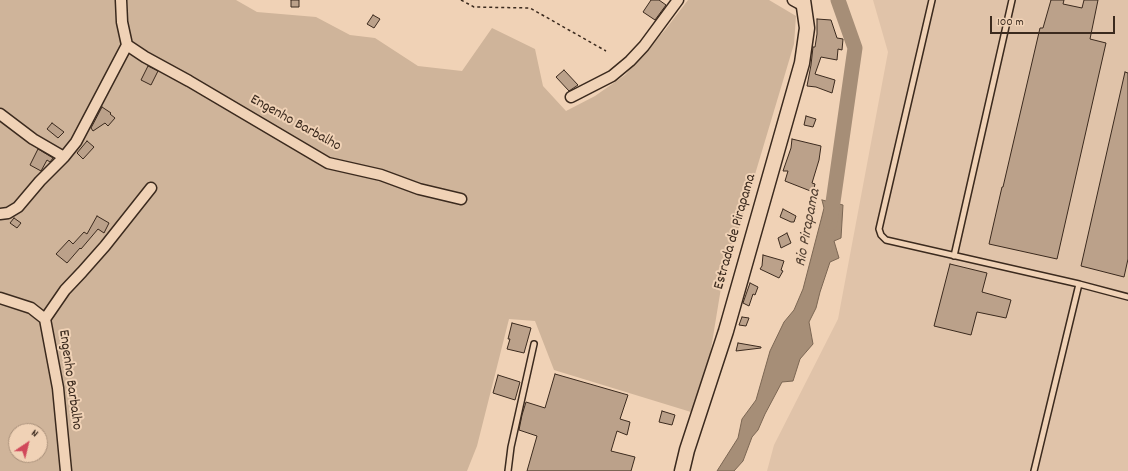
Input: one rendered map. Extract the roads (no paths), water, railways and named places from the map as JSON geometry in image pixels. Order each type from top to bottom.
[{"type":"main road","name":"Estrada de Pirapama","points":[[682,471],[687,450],[726,331],[802,63],[807,28],[800,2]]},
{"type":"street","points":[[0,214],[8,213],[18,207],[76,142],[127,45],[122,22],[121,0]]},
{"type":"street","points":[[571,97],[612,76],[630,61],[644,46],[678,0]]},
{"type":"street","name":"Engenho Barbalho","points":[[127,45],[145,57],[189,81],[328,163],[381,175],[419,190],[461,199]]},
{"type":"street","points":[[0,114],[33,140],[64,157]]},
{"type":"street","points":[[45,319],[65,290],[105,246],[151,188]]},
{"type":"street","name":"Engenho Barbalho","points":[[0,298],[31,308],[45,319],[58,388],[66,471]]},
{"type":"lane","points":[[932,0],[879,229],[881,234],[886,240],[1079,284],[1128,297]]},
{"type":"lane","points":[[954,256],[1012,0]]},
{"type":"lane","points":[[1034,471],[1079,284]]},
{"type":"lane","points":[[508,471],[511,447],[534,344]]},
{"type":"waterway","name":"Rio Pirapama","points":[[830,223],[855,48],[838,0]]}]
